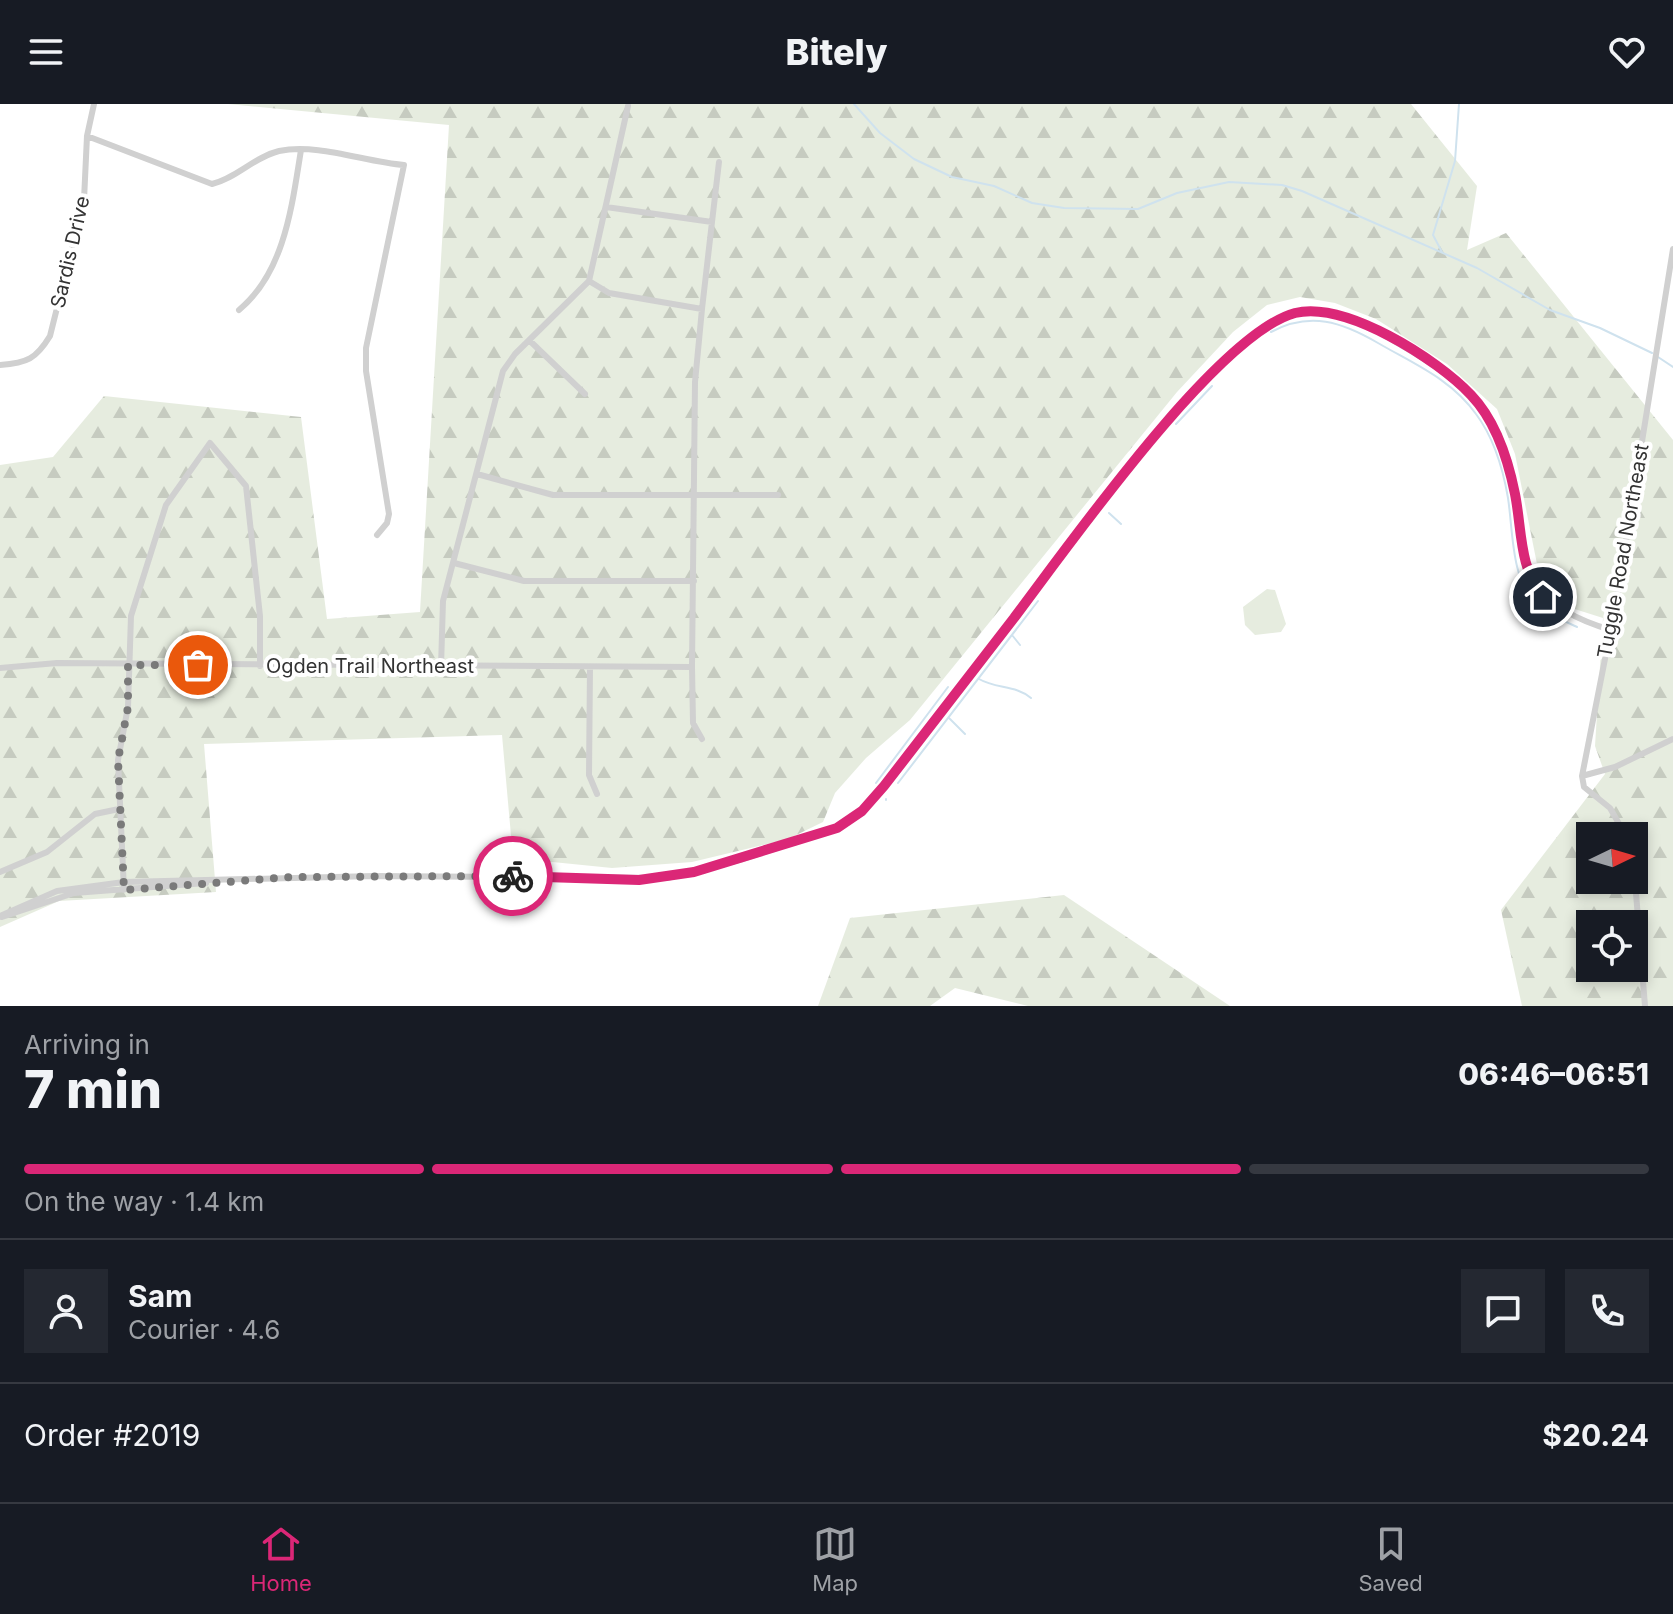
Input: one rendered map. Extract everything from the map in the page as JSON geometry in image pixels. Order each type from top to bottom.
[{"type":"street","name":"Sardis Drive","points":[[0,365],[26,363],[39,355],[50,336],[84,200],[87,136],[94,104]]},
{"type":"street","points":[[441,667],[443,601],[503,371],[589,281],[628,106]]},
{"type":"street","points":[[87,136],[212,184],[224,181],[276,152],[301,150],[404,165],[367,339],[366,371],[389,514],[387,523],[377,535]]},
{"type":"street","points":[[239,310],[252,298],[289,226],[301,150]]},
{"type":"street","points":[[702,739],[693,723],[695,382],[719,162]]},
{"type":"street","points":[[606,207],[712,222]]},
{"type":"street","name":"Tuggle Road Northeast","points":[[1582,776],[1611,630],[1673,249]]},
{"type":"street","points":[[589,281],[618,295],[702,309]]},
{"type":"street","points":[[0,917],[57,891],[217,880],[407,875],[653,879],[743,859],[841,826],[862,811],[884,786],[1184,403],[1255,334],[1283,317],[1304,312],[1334,313],[1360,322],[1434,365],[1469,393],[1491,423],[1505,456],[1524,557],[1533,582],[1543,597],[1564,612],[1611,630]]},
{"type":"street","points":[[530,341],[585,394]]},
{"type":"street","points":[[124,886],[118,760],[128,707],[131,616],[166,505],[210,443],[246,486],[260,616],[260,666]]},
{"type":"street","points":[[477,474],[553,495],[778,495]]},
{"type":"street","points":[[454,563],[524,581],[694,581]]},
{"type":"street","name":"Ogden Trail Northeast","points":[[0,668],[57,663],[692,667]]},
{"type":"street","points":[[590,667],[589,775],[597,794]]},
{"type":"street","points":[[1618,822],[1610,808],[1584,787],[1582,776],[1615,767],[1673,739]]},
{"type":"street","points":[[0,872],[47,852],[95,814],[119,809]]},
{"type":"street","points":[[1636,894],[1645,1006]]},
{"type":"green space","points":[[228,104],[1411,104],[1477,186],[1467,250],[1506,233],[1673,440],[1673,1006],[1522,1006],[1501,910],[1605,774],[1595,746],[1603,618],[1562,605],[1539,574],[1515,454],[1497,409],[1447,364],[1376,319],[1335,303],[1300,297],[1267,305],[1233,332],[1177,392],[910,720],[866,758],[835,793],[823,822],[788,839],[692,862],[612,868],[513,858],[502,735],[204,744],[216,892],[59,901],[0,927],[0,465],[53,457],[104,396],[301,417],[327,619],[420,612],[449,125]]},
{"type":"green space","points":[[1267,589],[1275,590],[1286,624],[1281,632],[1255,635],[1245,625],[1243,607]]},
{"type":"green space","points":[[1064,895],[1230,1006],[1028,1006],[955,988],[930,1006],[818,1006],[850,918]]},
{"type":"waterway","points":[[854,104],[880,133],[914,159],[952,177],[994,186],[1032,203],[1064,208],[1138,209],[1177,193],[1229,182],[1282,185],[1302,191],[1477,268],[1550,310],[1600,328],[1652,353]]},
{"type":"waterway","points":[[1442,252],[1433,235],[1455,161],[1459,104]]},
{"type":"waterway","points":[[1271,332],[1299,322],[1313,321],[1352,329],[1418,365],[1455,391],[1482,423],[1497,454],[1508,498],[1517,567],[1527,593],[1544,610],[1577,627]]},
{"type":"waterway","points":[[1658,357],[1673,367]]},
{"type":"waterway","points":[[1176,424],[1212,386]]},
{"type":"waterway","points":[[1109,513],[1121,524]]},
{"type":"waterway","points":[[898,783],[1038,601]]},
{"type":"waterway","points":[[1012,635],[1020,645]]},
{"type":"waterway","points":[[979,679],[1019,691],[1031,698]]},
{"type":"waterway","points":[[876,783],[948,687]]},
{"type":"waterway","points":[[949,718],[965,734]]},
{"type":"way so far","points":[[198,665],[128,665],[128,707],[118,760],[124,890],[217,880],[290,877],[513,876]]},
{"type":"route","points":[[513,876],[630,880],[667,878],[783,847],[837,828],[854,818],[884,786],[1160,430],[1243,344],[1283,317],[1321,311],[1353,319],[1451,376],[1473,397],[1491,423],[1503,450],[1515,494],[1525,561],[1529,575],[1543,597]]}]
